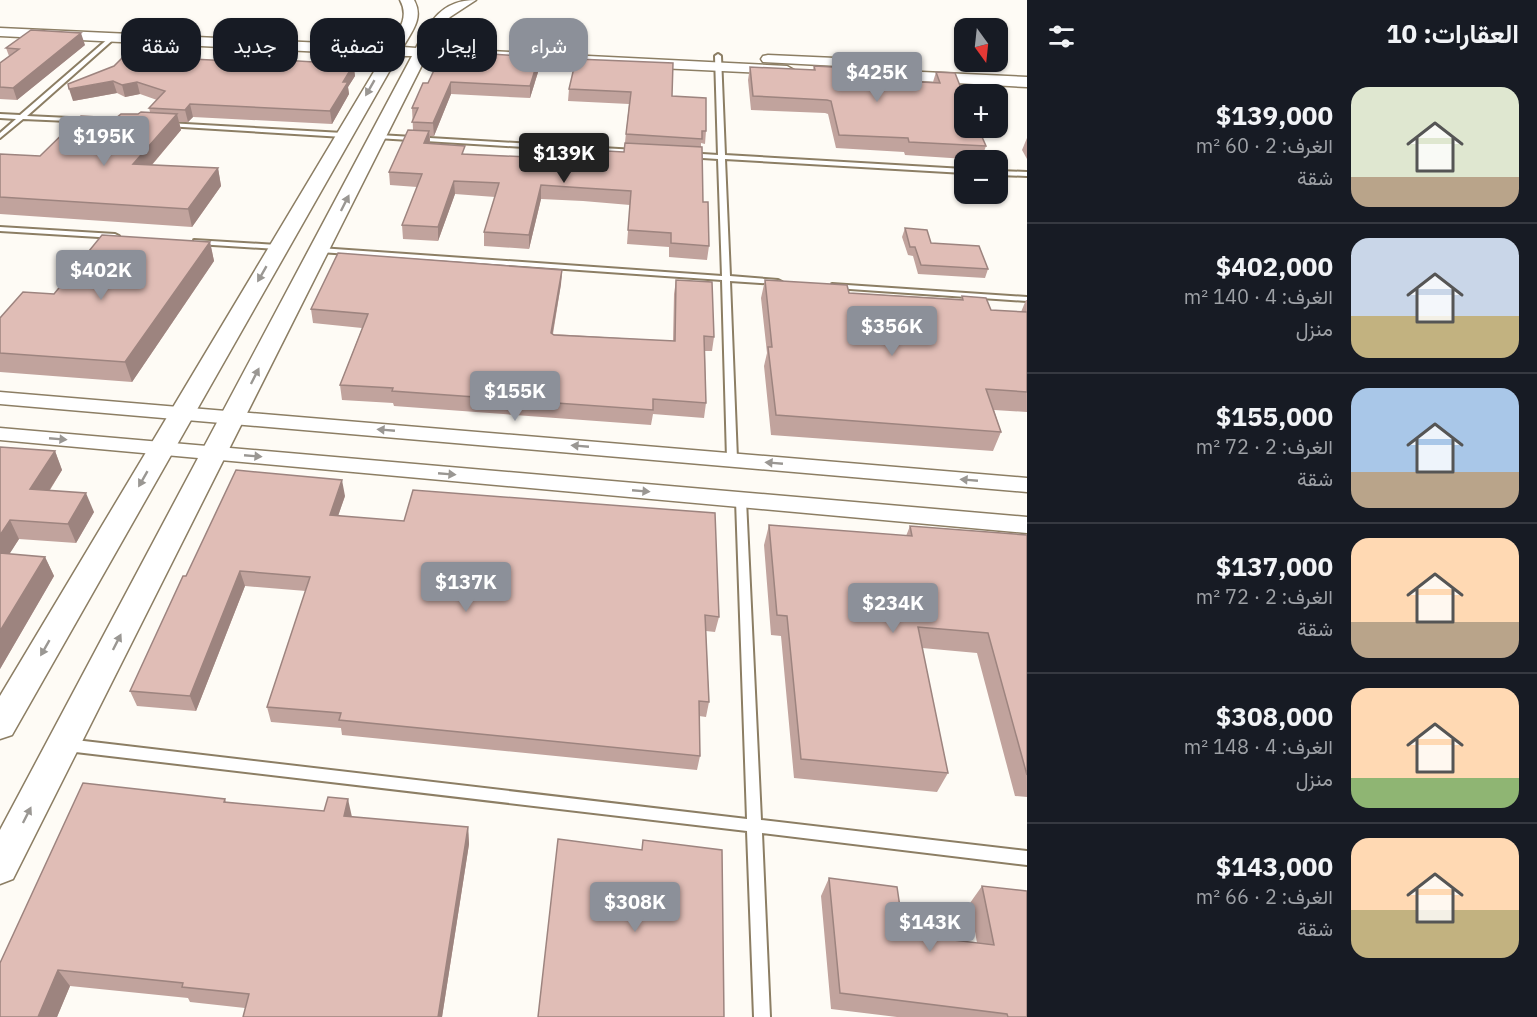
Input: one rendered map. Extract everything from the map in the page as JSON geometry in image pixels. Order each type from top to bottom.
[{"type":"street","points":[[405,30],[410,22],[412,9],[407,0]]},
{"type":"street","points":[[441,18],[469,0]]},
{"type":"street","points":[[0,22],[310,41]]},
{"type":"street","points":[[0,32],[112,38],[310,44]]},
{"type":"street","points":[[497,51],[1027,82]]},
{"type":"street","points":[[718,62],[1027,71]]},
{"type":"street","points":[[0,867],[417,63]]},
{"type":"street","points":[[0,725],[379,72]]},
{"type":"street","points":[[0,398],[1027,485]]},
{"type":"street","points":[[0,434],[1027,525]]},
{"type":"lane","points":[[0,136],[112,38]]},
{"type":"lane","points":[[718,62],[732,459]]},
{"type":"lane","points":[[0,116],[94,121]]},
{"type":"lane","points":[[165,125],[343,135]]},
{"type":"lane","points":[[379,137],[650,153]]},
{"type":"lane","points":[[674,154],[954,170]]},
{"type":"lane","points":[[1008,173],[1027,174]]},
{"type":"lane","points":[[0,229],[127,237]]},
{"type":"lane","points":[[185,241],[277,248]]},
{"type":"lane","points":[[320,250],[783,282]]},
{"type":"lane","points":[[830,285],[1027,299]]},
{"type":"lane","points":[[741,500],[762,1017]]},
{"type":"lane","points":[[63,745],[1027,858]]},
{"type":"building","points":[[31,30],[81,33],[13,88],[0,87],[0,63],[19,49],[6,48]]},
{"type":"building","points":[[497,54],[509,55],[509,72],[534,72],[530,86],[451,82],[433,123],[412,122],[418,108],[412,108],[423,83],[428,83],[433,72],[497,72]]},
{"type":"building","points":[[121,59],[121,72],[201,72],[201,59],[213,60],[213,72],[298,72],[298,61],[310,62],[310,72],[349,72],[343,82],[348,82],[330,111],[190,104],[185,110],[149,108],[165,91],[137,82],[122,85],[113,81],[69,89],[68,84],[114,66]]},
{"type":"building","points":[[588,59],[673,63],[672,96],[706,98],[706,131],[702,131],[702,139],[626,134],[631,92],[569,89],[573,72],[588,72]]},
{"type":"building","points":[[814,66],[833,67],[834,71],[874,73],[876,80],[940,83],[936,72],[955,73],[959,84],[954,84],[954,138],[982,138],[986,146],[909,142],[908,138],[839,135],[831,101],[753,96],[750,67],[815,70]]},
{"type":"building","points":[[141,112],[177,114],[133,164],[218,168],[188,209],[0,197],[0,154],[40,156],[81,116],[116,118],[121,114]]},
{"type":"building","points":[[408,130],[429,131],[424,143],[465,146],[462,154],[550,158],[552,148],[624,152],[625,143],[702,147],[703,202],[708,202],[709,246],[671,243],[671,233],[628,230],[631,191],[541,185],[529,235],[484,232],[499,183],[454,181],[438,227],[402,225],[422,174],[389,172]]},
{"type":"building","points":[[905,228],[927,230],[931,243],[979,246],[988,269],[921,265],[915,247],[910,247]]},
{"type":"building","points":[[102,235],[210,242],[125,362],[0,353],[0,318],[23,292],[54,294]]},
{"type":"building","points":[[338,253],[562,270],[551,333],[554,335],[675,341],[676,280],[712,282],[714,337],[704,336],[706,403],[653,399],[653,410],[392,391],[393,388],[340,385],[368,314],[311,309]]},
{"type":"building","points":[[765,280],[847,285],[849,293],[963,300],[962,296],[986,298],[991,310],[1027,312],[1027,392],[986,389],[1001,432],[776,415],[768,347],[772,347]]},
{"type":"building","points":[[0,447],[55,451],[30,489],[86,493],[68,524],[10,520],[0,535]]},
{"type":"building","points":[[236,470],[342,480],[330,515],[404,521],[413,490],[715,513],[719,617],[705,615],[709,702],[699,701],[700,756],[339,720],[341,713],[267,707],[310,577],[240,571],[190,696],[130,691],[183,576],[186,576]]},
{"type":"building","points":[[769,525],[912,536],[910,526],[1027,535],[1027,775],[988,633],[918,627],[948,773],[801,759],[787,616],[777,615]]},
{"type":"building","points":[[0,553],[45,557],[0,631]]},
{"type":"building","points":[[83,783],[225,799],[224,802],[324,811],[328,797],[348,799],[344,816],[468,827],[438,1017],[243,1017],[249,994],[182,987],[183,983],[58,970],[38,1017],[0,1017],[0,963]]},
{"type":"building","points":[[558,839],[642,850],[643,840],[722,850],[724,1017],[538,1017]]},
{"type":"building","points":[[829,878],[897,887],[904,934],[994,945],[982,886],[1027,891],[1027,1017],[1008,1017],[1007,1014],[840,993]]}]
